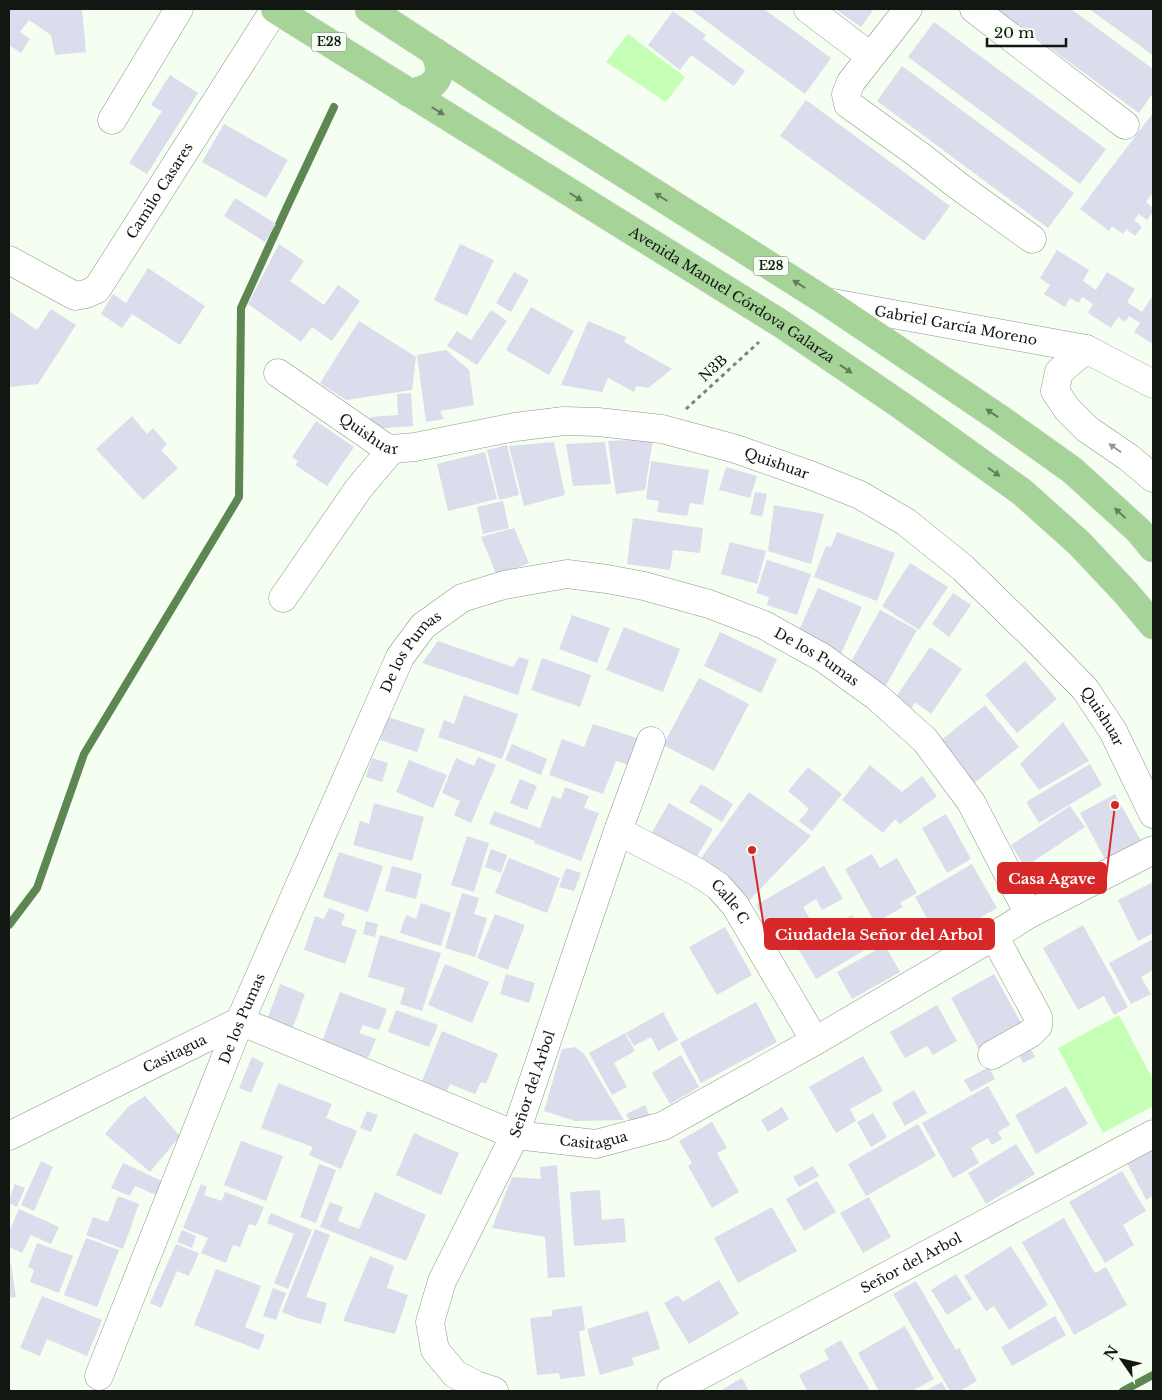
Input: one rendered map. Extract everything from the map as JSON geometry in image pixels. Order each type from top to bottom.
[{"type":"main road","name":"Avenida Manuel Córdova Galarza","points":[[275,9],[780,323],[902,406],[1022,492],[1080,543],[1153,625]]},
{"type":"main road","name":"E28","points":[[369,9],[547,125],[827,302],[1000,418],[1072,470],[1139,531],[1153,548]]},
{"type":"main road","points":[[409,93],[422,91],[434,83],[439,72],[436,52]]},
{"type":"street","points":[[112,120],[179,9]]},
{"type":"street","name":"Camilo Casares","points":[[9,260],[75,296],[97,289],[275,9]]},
{"type":"street","points":[[808,9],[870,56]]},
{"type":"street","points":[[908,9],[851,82],[846,94],[848,104],[1032,239]]},
{"type":"street","points":[[974,9],[1125,125]]},
{"type":"street","name":"Gabriel García Moreno","points":[[827,302],[1086,350],[1153,384]]},
{"type":"street","points":[[1086,350],[1059,372],[1055,391],[1067,409],[1088,429],[1128,457],[1153,478]]},
{"type":"street","name":"Quishuar","points":[[278,373],[385,447],[392,449],[415,447],[515,427],[564,421],[598,422],[662,429],[736,449],[860,495],[906,522],[964,568],[1085,689],[1113,731],[1153,814]]},
{"type":"street","points":[[283,598],[358,488],[392,449]]},
{"type":"street","name":"De los Pumas","points":[[99,1376],[240,1021],[400,657],[423,626],[462,598],[504,585],[568,574],[607,578],[644,586],[718,607],[764,625],[815,653],[869,691],[925,740],[971,802],[1029,914]]},
{"type":"street","name":"Señor del Arbol","points":[[494,1391],[455,1374],[435,1350],[430,1322],[442,1281],[515,1135],[618,831],[651,741]]},
{"type":"street","name":"Calle C","points":[[618,831],[697,872],[718,886],[735,906],[815,1041]]},
{"type":"street","name":"Casitagua","points":[[9,1136],[240,1021],[515,1135],[596,1144],[663,1126],[815,1041],[1029,914],[1153,850]]},
{"type":"street","points":[[992,1055],[1031,1033],[1038,1026],[1038,1017],[994,936]]},
{"type":"street","name":"Señor del Arbol","points":[[671,1391],[1153,1134]]},
{"type":"path","name":"N3B","points":[[662,429],[780,323]]},
{"type":"green space","points":[[628,34],[685,77],[666,102],[606,62]]},
{"type":"green space","points":[[1119,1015],[1153,1080],[1153,1106],[1103,1133],[1058,1048]]},
{"type":"building","points":[[9,9],[81,9],[86,52],[55,55],[51,35],[29,20],[20,32],[30,39],[21,53],[9,45]]},
{"type":"building","points":[[690,9],[764,9],[831,58],[805,94]]},
{"type":"building","points":[[835,9],[874,9],[861,27]]},
{"type":"building","points":[[997,9],[1071,9],[1153,69],[1153,93],[1139,113]]},
{"type":"building","points":[[1089,9],[1153,9],[1153,56],[1138,44]]},
{"type":"building","points":[[673,11],[706,35],[703,39],[745,71],[734,86],[691,55],[680,70],[648,45]]},
{"type":"building","points":[[934,22],[1106,149],[1080,184],[908,57]]},
{"type":"building","points":[[902,66],[1074,193],[1048,228],[877,101]]},
{"type":"building","points":[[170,75],[198,93],[147,174],[129,163],[162,111],[151,105]]},
{"type":"building","points":[[806,100],[950,206],[924,241],[780,136]]},
{"type":"building","points":[[1153,113],[1153,197],[1151,195],[1146,202],[1153,208],[1153,212],[1147,220],[1139,214],[1134,220],[1142,227],[1135,236],[1126,229],[1123,234],[1112,226],[1109,231],[1080,209]]},
{"type":"building","points":[[224,124],[288,160],[266,198],[202,162]]},
{"type":"building","points":[[235,198],[276,224],[265,242],[224,216]]},
{"type":"building","points":[[279,244],[304,261],[290,281],[324,305],[338,285],[360,301],[332,341],[312,327],[301,342],[248,304]]},
{"type":"building","points":[[460,244],[494,260],[467,316],[434,300]]},
{"type":"building","points":[[1057,250],[1089,270],[1083,281],[1096,290],[1107,272],[1135,289],[1127,302],[1142,312],[1153,295],[1153,344],[1134,332],[1140,323],[1129,316],[1125,322],[1118,317],[1111,328],[1088,313],[1093,304],[1082,297],[1079,303],[1070,298],[1065,307],[1044,294],[1050,285],[1040,278]]},
{"type":"building","points":[[148,268],[205,306],[180,345],[132,314],[122,328],[101,314],[113,294],[126,303]]},
{"type":"building","points":[[514,272],[529,280],[511,312],[496,303]]},
{"type":"building","points":[[531,307],[574,331],[549,375],[506,350]]},
{"type":"building","points":[[51,309],[76,325],[38,384],[9,387],[9,311],[37,330]]},
{"type":"building","points":[[491,310],[507,321],[477,365],[447,346],[457,331],[471,340]]},
{"type":"building","points":[[359,321],[416,357],[412,390],[346,400],[320,383]]},
{"type":"building","points":[[588,321],[626,337],[624,342],[672,369],[648,388],[636,386],[634,392],[608,378],[602,392],[561,385]]},
{"type":"building","points":[[446,350],[469,370],[474,405],[440,411],[444,419],[426,422],[417,355]]},
{"type":"building","points":[[411,393],[413,426],[371,429],[370,417],[398,415],[397,394]]},
{"type":"building","points":[[132,416],[147,434],[153,428],[167,444],[161,450],[178,468],[143,500],[96,449]]},
{"type":"building","points":[[316,421],[354,447],[327,486],[295,465],[298,461],[292,457]]},
{"type":"building","points":[[653,439],[645,490],[616,494],[608,441]]},
{"type":"building","points":[[554,442],[565,495],[524,506],[509,446]]},
{"type":"building","points":[[605,442],[611,484],[573,486],[566,444]]},
{"type":"building","points":[[507,445],[519,495],[499,500],[487,450]]},
{"type":"building","points":[[485,452],[497,499],[448,511],[437,464]]},
{"type":"building","points":[[651,461],[709,470],[703,505],[690,503],[687,516],[657,512],[659,501],[646,499]]},
{"type":"building","points":[[726,467],[757,476],[750,498],[719,490]]},
{"type":"building","points":[[755,492],[767,494],[762,517],[750,514]]},
{"type":"building","points":[[503,501],[509,528],[483,534],[477,507]]},
{"type":"building","points":[[774,505],[824,514],[811,564],[768,551]]},
{"type":"building","points":[[633,518],[703,528],[700,553],[673,550],[670,570],[627,564]]},
{"type":"building","points":[[514,528],[529,563],[497,576],[481,537]]},
{"type":"building","points":[[837,532],[895,553],[877,601],[814,577],[826,546],[831,547]]},
{"type":"building","points":[[730,542],[766,551],[757,584],[721,574]]},
{"type":"building","points":[[767,560],[811,574],[797,615],[767,605],[769,597],[756,593]]},
{"type":"building","points":[[910,563],[948,587],[919,630],[882,606]]},
{"type":"building","points":[[818,588],[862,607],[840,656],[796,637]]},
{"type":"building","points":[[953,593],[971,605],[949,637],[932,624]]},
{"type":"building","points":[[880,610],[917,630],[884,689],[847,669]]},
{"type":"building","points":[[572,615],[610,628],[597,663],[559,649]]},
{"type":"building","points":[[624,627],[680,649],[663,692],[606,670]]},
{"type":"building","points":[[720,632],[777,659],[761,693],[704,666]]},
{"type":"building","points":[[438,641],[513,667],[519,657],[529,660],[518,695],[422,663]]},
{"type":"building","points":[[930,647],[962,669],[931,714],[915,702],[910,711],[894,700]]},
{"type":"building","points":[[542,658],[591,675],[580,707],[531,690]]},
{"type":"building","points":[[1025,661],[1057,699],[1017,733],[985,695]]},
{"type":"building","points":[[699,678],[749,704],[714,771],[663,745]]},
{"type":"building","points":[[464,695],[518,714],[502,759],[438,737],[444,720],[454,724]]},
{"type":"building","points":[[985,705],[1019,747],[973,784],[939,742]]},
{"type":"building","points":[[388,717],[425,729],[417,752],[380,740]]},
{"type":"building","points":[[1063,722],[1089,761],[1039,790],[1020,764]]},
{"type":"building","points":[[593,724],[637,738],[628,765],[616,761],[603,794],[549,775],[562,739],[584,747]]},
{"type":"building","points":[[512,744],[547,759],[541,775],[505,760]]},
{"type":"building","points":[[478,757],[496,765],[471,823],[454,815],[460,801],[442,793],[456,758],[474,766]]},
{"type":"building","points":[[372,758],[388,763],[382,782],[366,777]]},
{"type":"building","points":[[409,760],[447,775],[433,808],[396,792]]},
{"type":"building","points":[[1090,764],[1102,785],[1039,823],[1026,802]]},
{"type":"building","points":[[870,765],[902,792],[922,776],[937,796],[900,824],[895,819],[883,833],[842,800]]},
{"type":"building","points":[[808,767],[842,794],[812,831],[799,821],[809,809],[788,791]]},
{"type":"building","points":[[520,779],[537,786],[527,810],[510,803]]},
{"type":"building","points":[[701,784],[733,804],[722,822],[689,802]]},
{"type":"building","points":[[565,787],[589,796],[584,808],[599,813],[581,861],[489,824],[494,811],[540,828],[552,796],[561,799]]},
{"type":"building","points":[[749,792],[811,836],[745,905],[696,865]]},
{"type":"building","points":[[1115,794],[1141,841],[1106,861],[1080,813]]},
{"type":"building","points":[[374,803],[424,817],[412,861],[353,845],[360,821],[369,824]]},
{"type":"building","points":[[669,803],[713,829],[692,865],[648,839]]},
{"type":"building","points":[[1070,806],[1085,827],[1025,867],[1011,845]]},
{"type":"building","points":[[946,814],[971,859],[947,873],[922,828]]},
{"type":"building","points":[[467,836],[489,843],[474,892],[451,885]]},
{"type":"building","points":[[491,849],[507,855],[501,873],[485,867]]},
{"type":"building","points":[[339,852],[383,866],[368,912],[323,897]]},
{"type":"building","points":[[872,854],[880,868],[897,858],[917,893],[900,903],[903,907],[875,923],[845,869]]},
{"type":"building","points":[[509,858],[560,878],[547,913],[495,893]]},
{"type":"building","points":[[972,864],[997,908],[940,941],[915,897]]},
{"type":"building","points":[[392,866],[422,874],[416,899],[385,891]]},
{"type":"building","points":[[824,866],[843,899],[822,910],[816,899],[803,907],[810,919],[783,934],[777,921],[768,926],[756,905]]},
{"type":"building","points":[[566,868],[581,873],[574,891],[559,887]]},
{"type":"building","points":[[1153,882],[1153,933],[1138,941],[1118,900]]},
{"type":"building","points":[[462,893],[479,898],[474,914],[487,918],[475,957],[445,948]]},
{"type":"building","points":[[421,903],[451,913],[441,946],[400,933],[406,915],[416,919]]},
{"type":"building","points":[[329,908],[345,914],[341,925],[357,930],[345,964],[304,950],[315,916],[324,919]]},
{"type":"building","points":[[495,914],[525,925],[508,970],[477,958]]},
{"type":"building","points":[[852,915],[870,947],[816,979],[797,947]]},
{"type":"building","points":[[366,921],[378,924],[375,937],[363,934]]},
{"type":"building","points":[[1083,925],[1128,1007],[1114,1015],[1104,996],[1078,1010],[1043,948]]},
{"type":"building","points":[[725,927],[752,975],[717,995],[689,947]]},
{"type":"building","points":[[380,935],[441,953],[422,1011],[400,1004],[405,988],[368,977]]},
{"type":"building","points":[[1153,939],[1153,970],[1141,977],[1151,994],[1131,1004],[1109,963]]},
{"type":"building","points":[[885,945],[900,972],[852,999],[837,972]]},
{"type":"building","points":[[445,964],[489,982],[472,1023],[428,1005]]},
{"type":"building","points":[[506,974],[535,983],[529,1003],[500,994]]},
{"type":"building","points":[[994,974],[1024,1028],[981,1053],[951,998]]},
{"type":"building","points":[[280,984],[305,994],[292,1030],[267,1020]]},
{"type":"building","points":[[340,992],[387,1009],[379,1030],[363,1025],[359,1033],[376,1039],[368,1058],[322,1042]]},
{"type":"building","points":[[756,1002],[777,1042],[701,1083],[680,1043]]},
{"type":"building","points":[[937,1005],[957,1041],[933,1055],[927,1046],[905,1058],[890,1032]]},
{"type":"building","points":[[396,1010],[438,1025],[429,1047],[388,1032]]},
{"type":"building","points":[[663,1012],[678,1040],[658,1051],[651,1037],[634,1046],[626,1033]]},
{"type":"building","points":[[442,1031],[498,1054],[486,1084],[481,1082],[475,1094],[450,1084],[447,1091],[422,1081]]},
{"type":"building","points":[[625,1033],[635,1051],[614,1063],[627,1087],[612,1095],[589,1053]]},
{"type":"building","points":[[1027,1042],[1035,1057],[1023,1063],[1015,1048]]},
{"type":"building","points":[[575,1047],[584,1054],[624,1120],[575,1121],[544,1111],[562,1049]]},
{"type":"building","points":[[681,1055],[699,1087],[670,1104],[652,1073]]},
{"type":"building","points":[[863,1056],[883,1091],[850,1109],[856,1121],[836,1133],[809,1087]]},
{"type":"building","points":[[252,1057],[264,1063],[251,1093],[239,1088]]},
{"type":"building","points":[[989,1067],[995,1079],[971,1092],[964,1080]]},
{"type":"building","points":[[278,1083],[332,1104],[326,1118],[357,1131],[341,1169],[309,1155],[313,1147],[261,1128]]},
{"type":"building","points":[[988,1086],[1010,1125],[998,1132],[1002,1139],[992,1145],[988,1138],[971,1148],[979,1163],[953,1178],[922,1123]]},
{"type":"building","points":[[1066,1086],[1088,1124],[1036,1154],[1015,1115]]},
{"type":"building","points":[[914,1090],[927,1113],[905,1126],[892,1103]]},
{"type":"building","points":[[145,1096],[180,1136],[150,1172],[105,1134],[128,1107]]},
{"type":"building","points":[[645,1105],[650,1117],[632,1126],[626,1114]]},
{"type":"building","points":[[782,1107],[789,1119],[768,1132],[761,1120]]},
{"type":"building","points":[[367,1111],[378,1115],[371,1132],[360,1128]]},
{"type":"building","points":[[873,1113],[887,1137],[871,1147],[857,1122]]},
{"type":"building","points":[[712,1122],[727,1148],[717,1153],[739,1192],[712,1208],[688,1166],[692,1163],[679,1141]]},
{"type":"building","points":[[918,1124],[936,1156],[866,1196],[848,1164]]},
{"type":"building","points":[[414,1133],[459,1153],[441,1195],[396,1175]]},
{"type":"building","points":[[241,1141],[283,1156],[266,1201],[224,1185]]},
{"type":"building","points":[[1016,1144],[1035,1174],[986,1204],[968,1173]]},
{"type":"building","points":[[1153,1147],[1153,1196],[1146,1200],[1126,1161]]},
{"type":"building","points":[[41,1161],[53,1167],[34,1211],[21,1205]]},
{"type":"building","points":[[123,1163],[162,1181],[156,1195],[135,1186],[130,1196],[111,1188]]},
{"type":"building","points":[[319,1164],[336,1170],[316,1223],[300,1217]]},
{"type":"building","points":[[557,1165],[565,1277],[548,1278],[545,1237],[492,1228],[512,1177],[541,1179],[540,1167]]},
{"type":"building","points":[[813,1166],[819,1176],[799,1187],[793,1177]]},
{"type":"building","points":[[1122,1171],[1146,1211],[1123,1225],[1134,1245],[1105,1263],[1069,1202]]},
{"type":"building","points":[[817,1181],[836,1212],[804,1231],[786,1199]]},
{"type":"building","points":[[15,1184],[25,1188],[17,1207],[9,1203]]},
{"type":"building","points":[[201,1184],[207,1187],[204,1195],[222,1201],[225,1192],[264,1207],[256,1226],[249,1224],[240,1247],[233,1245],[226,1263],[201,1253],[208,1238],[183,1228]]},
{"type":"building","points":[[600,1190],[602,1220],[624,1218],[626,1242],[574,1246],[570,1192]]},
{"type":"building","points":[[375,1192],[426,1215],[406,1261],[320,1227],[330,1202],[343,1207],[338,1221],[359,1229]]},
{"type":"building","points":[[118,1196],[139,1204],[123,1249],[86,1235],[93,1217],[108,1222]]},
{"type":"building","points":[[869,1197],[891,1237],[863,1253],[840,1213]]},
{"type":"building","points":[[772,1207],[797,1251],[738,1283],[714,1238]]},
{"type":"building","points":[[19,1209],[59,1227],[51,1244],[31,1235],[22,1253],[9,1247],[9,1232]]},
{"type":"building","points":[[271,1213],[312,1230],[288,1289],[274,1283],[294,1234],[267,1223]]},
{"type":"building","points":[[1064,1218],[1095,1273],[1106,1267],[1127,1305],[1074,1335],[1022,1242]]},
{"type":"building","points":[[315,1229],[330,1235],[306,1297],[327,1303],[321,1324],[282,1312]]},
{"type":"building","points":[[182,1230],[196,1236],[192,1248],[177,1242]]},
{"type":"building","points":[[86,1238],[119,1250],[97,1307],[64,1295]]},
{"type":"building","points":[[37,1243],[73,1256],[59,1293],[30,1282],[34,1270],[28,1267]]},
{"type":"building","points":[[176,1244],[199,1253],[189,1276],[177,1271],[161,1308],[150,1303]]},
{"type":"building","points":[[1011,1246],[1048,1305],[1009,1330],[994,1306],[986,1311],[964,1276]]},
{"type":"building","points":[[370,1256],[394,1266],[387,1288],[408,1295],[395,1334],[343,1321]]},
{"type":"building","points":[[11,1264],[16,1297],[9,1298],[9,1265]]},
{"type":"building","points":[[216,1269],[261,1286],[245,1327],[265,1335],[259,1350],[194,1325]]},
{"type":"building","points":[[956,1274],[972,1299],[947,1315],[931,1290]]},
{"type":"building","points":[[719,1280],[739,1314],[689,1344],[664,1303],[678,1295],[683,1302]]},
{"type":"building","points":[[916,1281],[956,1350],[959,1348],[977,1381],[960,1391],[950,1391],[893,1294]]},
{"type":"building","points":[[273,1288],[286,1293],[276,1320],[263,1316]]},
{"type":"building","points":[[42,1296],[102,1320],[87,1356],[47,1339],[40,1356],[20,1348]]},
{"type":"building","points":[[582,1306],[585,1330],[579,1331],[585,1376],[560,1379],[559,1373],[537,1375],[530,1318],[552,1316],[552,1310]]},
{"type":"building","points":[[648,1311],[660,1349],[632,1358],[634,1365],[600,1375],[587,1329]]},
{"type":"building","points":[[1055,1316],[1066,1335],[1012,1366],[1001,1347]]},
{"type":"building","points":[[905,1326],[934,1379],[912,1391],[879,1391],[858,1353]]},
{"type":"building","points":[[841,1340],[870,1391],[807,1391],[799,1375],[829,1359],[824,1350]]},
{"type":"building","points":[[742,1378],[749,1391],[724,1391],[723,1389]]},
{"type":"building","points":[[942,1382],[947,1391],[925,1391]]},
{"type":"waterway","points":[[9,925],[37,888],[84,754],[239,497],[241,308],[334,107]]},
{"type":"waterway","points":[[1123,1391],[1153,1375]]},
{"type":"place","name":"Casa Agave","points":[[1115,805]]},
{"type":"place","name":"Ciudadela Señor del Arbol","points":[[752,850]]}]
